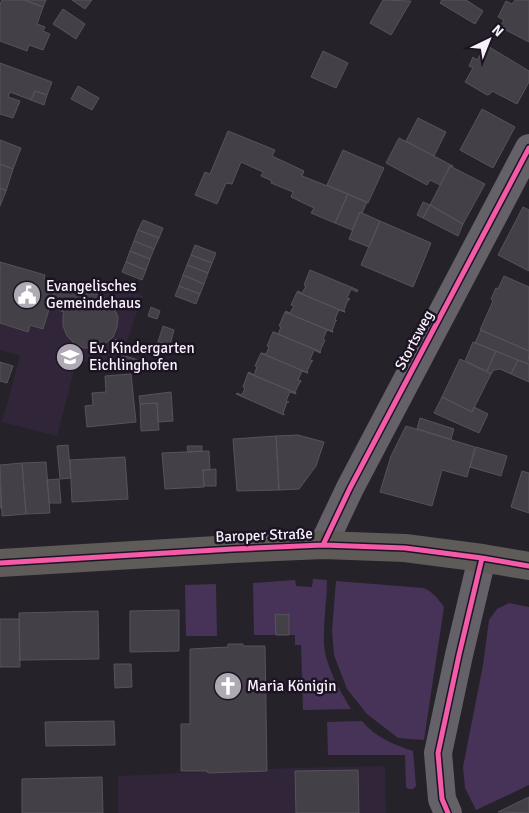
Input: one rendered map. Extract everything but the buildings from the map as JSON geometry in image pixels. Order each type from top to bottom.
[{"type":"main road","name":"Baroper Straße","points":[[0,563],[323,545],[405,548],[529,566]]},
{"type":"street","name":"Stortsweg","points":[[323,545],[350,488],[529,148]]},
{"type":"street","points":[[448,813],[442,799],[438,752],[482,558]]},
{"type":"shaded area","name":"Ev. Kindergarten Eichlinghofen","points":[[96,278],[143,296],[116,371],[77,359],[57,436],[2,422],[20,356],[0,350],[0,323],[27,332],[30,325],[43,329],[57,283],[71,287],[80,282]]},
{"type":"shaded area","points":[[313,579],[327,580],[324,628],[325,652],[334,678],[351,709],[303,710],[301,645],[295,645],[295,635],[289,635],[287,615],[276,614],[276,635],[254,635],[253,583],[295,580],[296,586],[312,587]]},
{"type":"shaded area","points":[[336,581],[424,588],[433,594],[444,607],[424,740],[398,738],[367,714],[347,689],[334,655],[332,631]]},
{"type":"shaded area","points":[[216,584],[217,636],[186,636],[185,585]]},
{"type":"shaded area","points":[[509,603],[529,607],[529,785],[476,810],[465,788],[463,767],[483,665],[489,620],[497,609]]},
{"type":"shaded area","points":[[362,721],[379,736],[413,751],[416,786],[413,789],[406,787],[405,755],[328,755],[327,722]]},
{"type":"shaded area","points":[[385,766],[386,813],[118,813],[118,776],[291,768]]},
{"type":"cycle path","points":[[323,545],[350,488],[529,148]]},
{"type":"cycle path","points":[[0,563],[323,545],[405,548],[529,566]]},
{"type":"cycle path","points":[[448,813],[442,799],[438,753],[482,558]]},
{"type":"place","name":"Evangelisches Gemeindehaus","points":[[27,295]]},
{"type":"place","name":"Ev. Kindergarten Eichlinghofen","points":[[70,357]]},
{"type":"place","name":"Maria Königin","points":[[228,686]]}]
